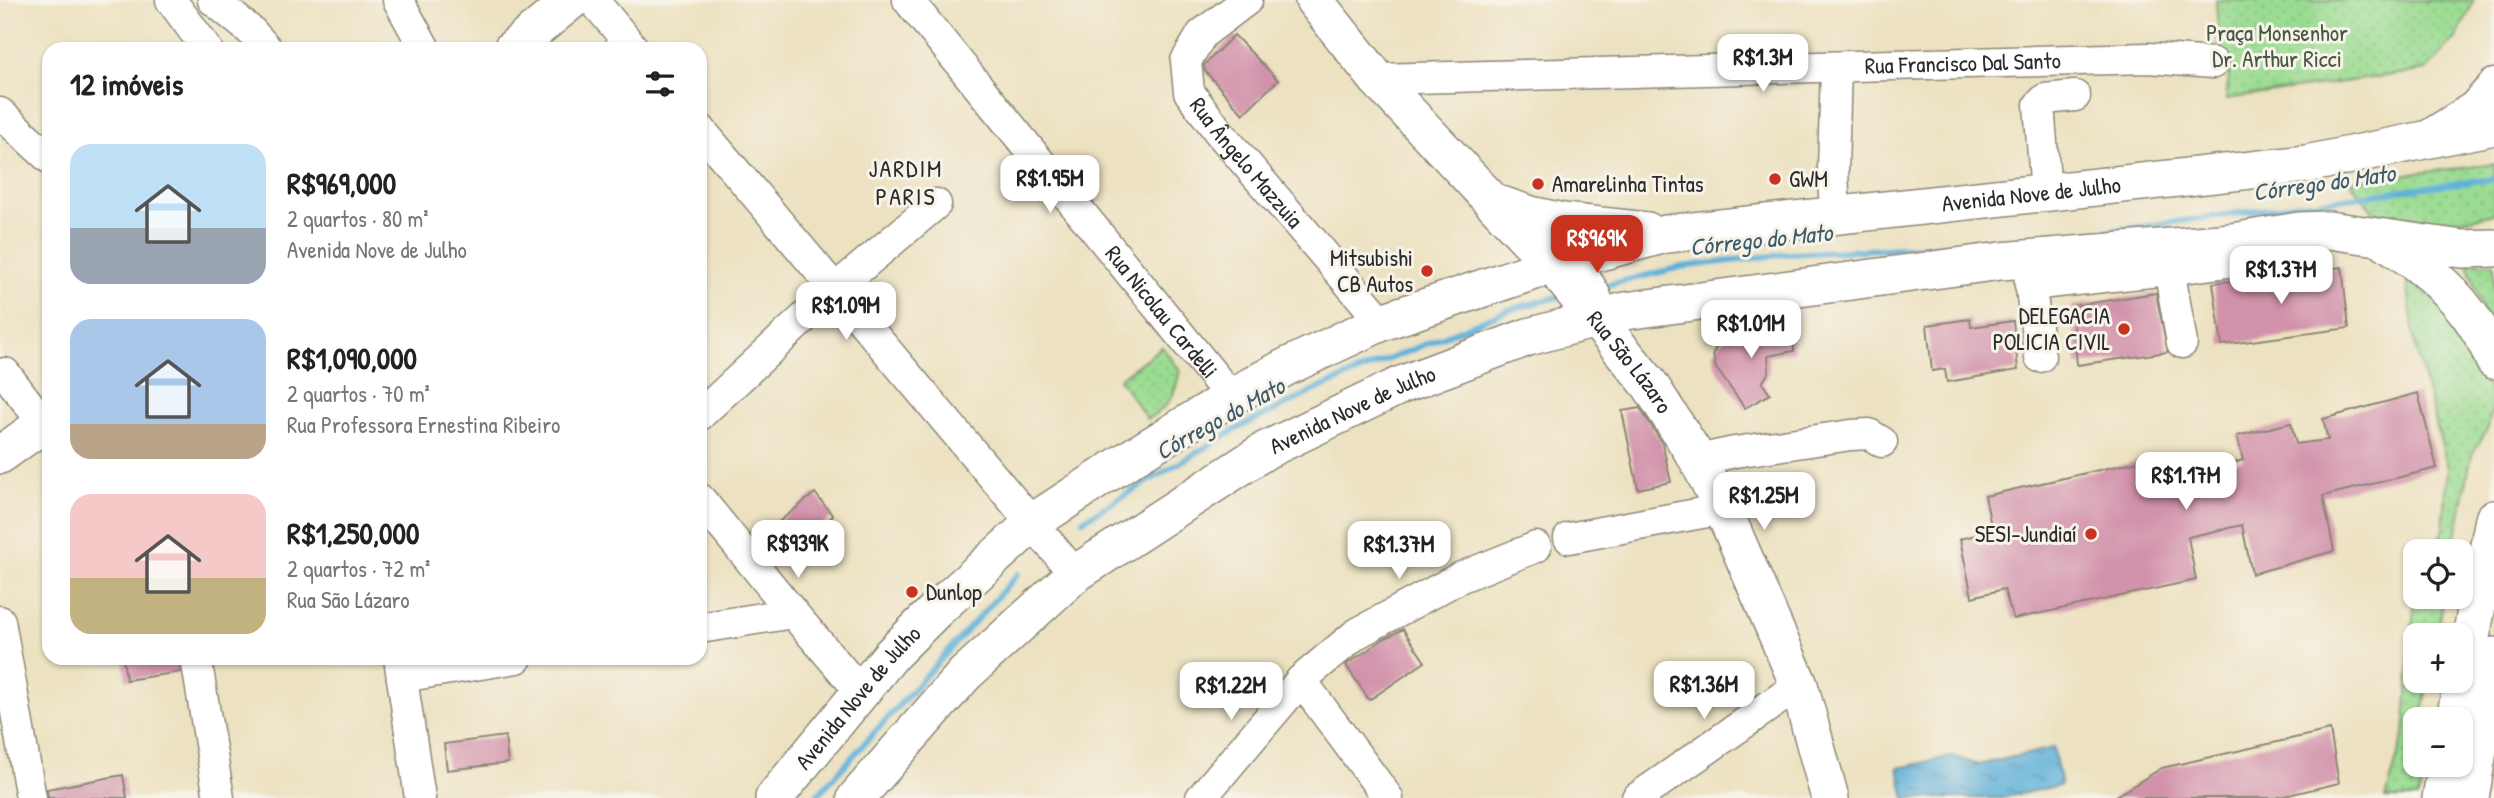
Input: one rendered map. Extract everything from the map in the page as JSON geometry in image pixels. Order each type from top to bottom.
[{"type":"main road","points":[[521,42],[572,0]]},
{"type":"main road","name":"Rua São Lázaro","points":[[1314,0],[1377,79],[1577,288],[1650,385],[1698,460],[1723,509],[1799,685],[1830,798]]},
{"type":"main road","name":"Avenida Nove de Julho","points":[[856,798],[965,674],[1069,567],[1266,450],[1401,384],[1528,337],[1577,288],[1666,234],[2306,164],[2494,126]]},
{"type":"main road","points":[[1493,201],[1531,215],[1563,222],[1666,234]]},
{"type":"main road","name":"Avenida Nove de Julho","points":[[774,798],[860,691],[935,611],[1037,528],[1131,458],[1231,397],[1286,367],[1382,322],[1577,288],[1641,309],[2167,259],[2234,251],[2299,231],[2377,236],[2462,249],[2494,248]]},
{"type":"main road","points":[[2377,236],[2442,282],[2466,308],[2494,360]]},
{"type":"main road","points":[[1641,309],[1650,385]]},
{"type":"main road","points":[[0,455],[42,425]]},
{"type":"main road","points":[[2457,707],[2494,519]]},
{"type":"main road","points":[[2470,798],[2494,656]]},
{"type":"main road","points":[[2441,798],[2445,777]]},
{"type":"street","points":[[398,0],[421,42]]},
{"type":"street","points":[[593,0],[628,42]]},
{"type":"street","name":"Rua Nicolau Cardelli","points":[[908,0],[1231,397]]},
{"type":"street","name":"Rua Ângelo Mazzuia","points":[[1247,0],[1202,34],[1186,61],[1189,92],[1219,132],[1382,322]]},
{"type":"street","points":[[202,42],[178,10],[214,2],[261,42]]},
{"type":"street","name":"Rua Francisco Dal Santo","points":[[1377,79],[2148,58],[2213,63]]},
{"type":"street","points":[[1835,216],[1833,170],[1836,67]]},
{"type":"street","points":[[2417,143],[2473,107],[2494,84]]},
{"type":"street","points":[[2046,193],[2039,105],[2045,99],[2075,96]]},
{"type":"street","points":[[0,113],[42,152]]},
{"type":"street","points":[[707,137],[1069,567]]},
{"type":"street","points":[[707,408],[834,290],[936,204]]},
{"type":"street","points":[[2167,259],[2182,343]]},
{"type":"street","points":[[2028,272],[2040,357]]},
{"type":"street","points":[[5,373],[42,417]]},
{"type":"street","points":[[1698,460],[1851,435],[1869,434],[1882,442]]},
{"type":"street","points":[[707,508],[860,691]]},
{"type":"street","points":[[1569,538],[1723,509]]},
{"type":"street","points":[[1201,798],[1301,680],[1356,634],[1459,578],[1536,547]]},
{"type":"street","points":[[707,627],[793,613]]},
{"type":"street","points":[[0,621],[31,798]]},
{"type":"street","points":[[197,665],[219,798]]},
{"type":"street","points":[[420,798],[400,667],[426,665]]},
{"type":"street","points":[[1301,680],[1388,798]]},
{"type":"street","points":[[1637,798],[1799,685]]},
{"type":"green space","name":"Praça Monsenhor Dr. Arthur Ricci","points":[[2216,0],[2474,0],[2457,37],[2426,70],[2226,99],[2230,67],[2219,50]]},
{"type":"green space","points":[[2494,164],[2494,214],[2464,219],[2434,220],[2375,213],[2349,181]]},
{"type":"green space","points":[[2468,263],[2494,263],[2494,328],[2490,337]]},
{"type":"green space","points":[[2407,280],[2441,303],[2477,355],[2493,402],[2488,428],[2472,454],[2455,539],[2439,539],[2443,529],[2448,468],[2415,345]]},
{"type":"green space","points":[[1162,347],[1180,370],[1171,399],[1147,419],[1119,379]]},
{"type":"green space","points":[[2414,609],[2442,609],[2439,623],[2413,623]]},
{"type":"green space","points":[[2407,693],[2426,693],[2423,707],[2406,707]]},
{"type":"green space","points":[[2403,738],[2403,777],[2425,777],[2417,798],[2386,798]]},
{"type":"water","points":[[2053,748],[2061,785],[2001,798],[1905,798],[1898,768],[1953,756],[1978,765]]},
{"type":"building","points":[[1234,35],[1278,80],[1243,114],[1205,71],[1204,65]]},
{"type":"building","points":[[2342,267],[2349,328],[2222,345],[2213,283]]},
{"type":"building","name":"DELEGACIA POLICIA CIVIL","points":[[2156,293],[2168,352],[2077,365],[2072,306]]},
{"type":"building","points":[[1970,319],[1971,327],[2013,321],[2018,370],[1947,382],[1945,369],[1932,371],[1927,325]]},
{"type":"building","points":[[1792,325],[1794,351],[1768,356],[1769,372],[1762,383],[1770,394],[1745,408],[1716,368],[1713,354],[1716,347],[1732,334]]},
{"type":"building","points":[[2418,393],[2437,468],[2323,496],[2334,551],[2252,574],[2242,525],[2188,537],[2196,580],[2013,619],[2004,589],[1972,597],[1960,539],[1992,531],[1985,496],[2174,453],[2179,484],[2231,471],[2230,464],[2243,460],[2237,436],[2291,423],[2296,444],[2328,440],[2323,419]]},
{"type":"building","points":[[1640,408],[1662,443],[1671,482],[1638,489],[1622,411]]},
{"type":"building","points":[[815,493],[833,516],[794,548],[775,525]]},
{"type":"building","points":[[1403,629],[1425,662],[1369,700],[1346,665]]},
{"type":"building","points":[[124,665],[180,665],[181,672],[126,680]]},
{"type":"building","points":[[2330,730],[2339,783],[2276,798],[2113,798],[2162,768]]},
{"type":"building","points":[[505,736],[508,763],[447,770],[444,744]]},
{"type":"building","points":[[123,775],[127,798],[48,798],[47,789]]},
{"type":"waterway","name":"Córrego do Mato","points":[[2053,239],[2494,179]]},
{"type":"waterway","name":"Córrego do Mato","points":[[1599,287],[1681,267],[1787,254],[2001,243]]},
{"type":"waterway","name":"Córrego do Mato","points":[[1083,520],[1240,427],[1322,387],[1508,310],[1561,296]]},
{"type":"waterway","name":"Córrego do Mato","points":[[815,798],[1018,574]]},
{"type":"place","name":"GWM","points":[[1775,179]]},
{"type":"place","name":"Amarelinha Tintas","points":[[1538,184]]},
{"type":"place","name":"Mitsubishi CB Autos","points":[[1427,271]]},
{"type":"place","name":"DELEGACIA POLICIA CIVIL","points":[[2124,329]]},
{"type":"place","name":"SESI-Jundiaí","points":[[2091,534]]},
{"type":"place","name":"Dunlop","points":[[912,592]]},
{"type":"district","name":"JARDIM PARIS","points":[[906,183]]}]
